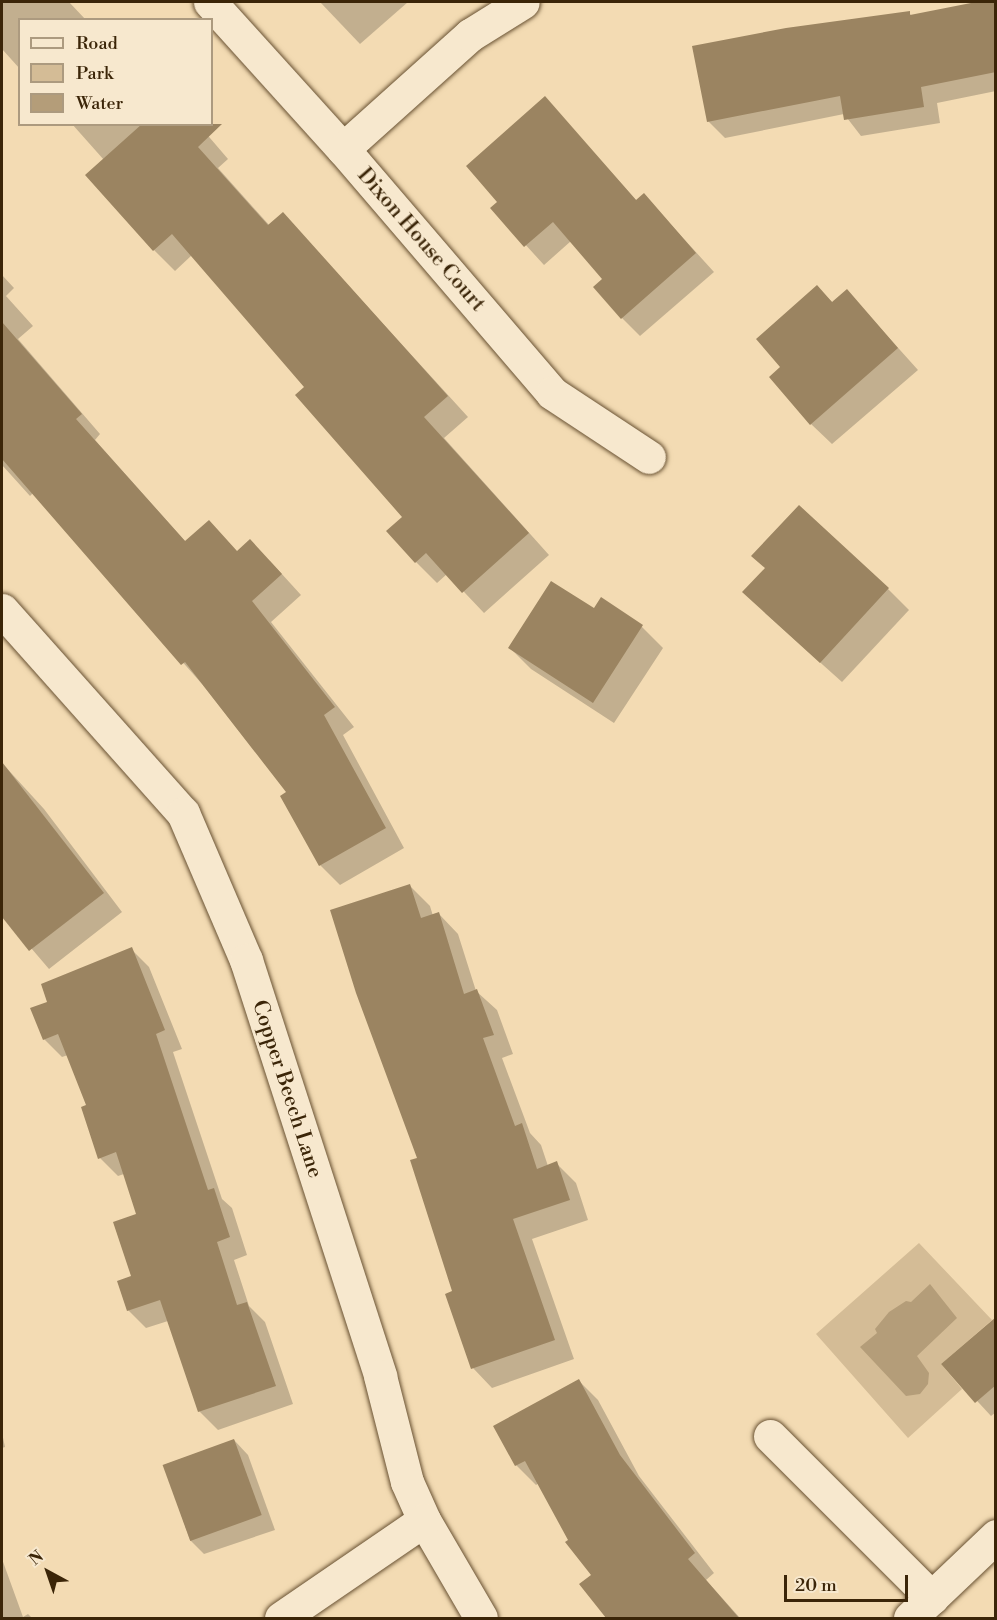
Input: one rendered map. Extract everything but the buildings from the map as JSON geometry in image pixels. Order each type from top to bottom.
[{"type":"street","name":"Dixon House Court","points":[[210,2],[343,148],[552,393],[649,457]]},
{"type":"street","points":[[343,148],[470,34],[523,2]]},
{"type":"street","name":"Copper Beech Lane","points":[[2,610],[183,813],[246,960],[380,1376],[407,1482],[424,1520],[482,1618]]},
{"type":"street","points":[[770,1436],[921,1608],[996,1536]]},
{"type":"street","points":[[281,1618],[424,1520]]},
{"type":"green space","points":[[919,1243],[992,1320],[941,1364],[962,1389],[908,1438],[816,1334]]},
{"type":"water","points":[[930,1284],[957,1318],[917,1356],[929,1373],[928,1384],[920,1394],[906,1396],[860,1347],[877,1333],[875,1329],[889,1312],[906,1301],[911,1302]]}]
